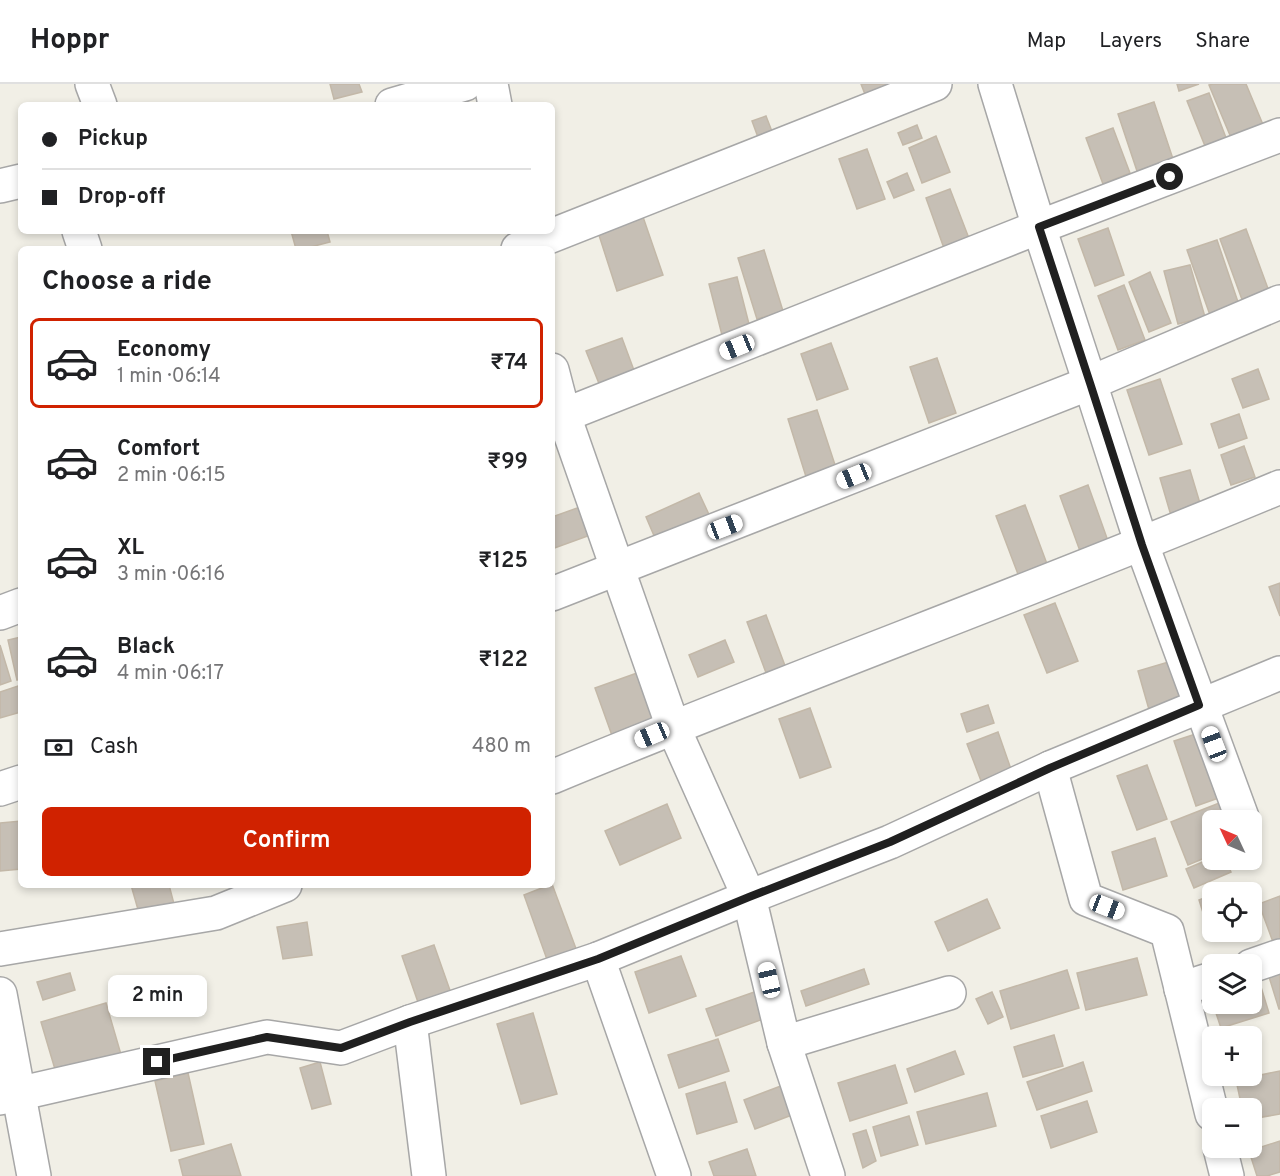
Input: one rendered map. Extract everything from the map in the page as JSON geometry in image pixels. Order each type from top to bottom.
[{"type":"street","points":[[92,84],[99,102]]},
{"type":"street","points":[[402,102],[465,84]]},
{"type":"street","points":[[491,84],[494,102]]},
{"type":"street","points":[[527,246],[935,84]]},
{"type":"street","points":[[995,84],[1142,545],[1239,810]]},
{"type":"street","points":[[558,418],[1039,227],[1280,135]]},
{"type":"street","points":[[0,186],[18,182]]},
{"type":"street","points":[[555,593],[1090,383],[1280,302]]},
{"type":"street","points":[[555,394],[558,418],[618,569],[673,727],[749,897],[784,1043],[828,1176]]},
{"type":"street","points":[[555,776],[673,727],[1142,545],[1280,487]]},
{"type":"street","points":[[0,613],[18,606]]},
{"type":"street","points":[[9,1096],[267,1037],[341,1048],[410,1022],[598,959],[890,842],[1050,768],[1280,673]]},
{"type":"street","points":[[1050,768],[1086,899],[1167,931],[1208,1098]]},
{"type":"street","points":[[0,789],[18,783]]},
{"type":"street","points":[[0,949],[216,913],[278,888]]},
{"type":"street","points":[[1262,962],[1280,956]]},
{"type":"street","points":[[598,959],[674,1176]]},
{"type":"street","points":[[1181,989],[1202,982]]},
{"type":"street","points":[[784,1043],[948,993]]},
{"type":"street","points":[[0,994],[9,1096],[34,1176]]},
{"type":"street","points":[[410,1022],[429,1176]]},
{"type":"street","points":[[1222,1158],[1227,1176]]},
{"type":"building","points":[[330,84],[359,84],[362,92],[334,99]]},
{"type":"building","points":[[861,84],[904,84],[870,107]]},
{"type":"building","points":[[1177,84],[1199,84],[1179,91]]},
{"type":"building","points":[[1246,84],[1264,127],[1232,140],[1209,85]]},
{"type":"building","points":[[1209,93],[1228,143],[1207,151],[1187,101]]},
{"type":"building","points":[[1154,102],[1173,159],[1137,171],[1118,114]]},
{"type":"building","points":[[766,116],[773,134],[759,140],[752,121]]},
{"type":"building","points":[[917,125],[922,138],[903,145],[898,133]]},
{"type":"building","points":[[1113,128],[1130,173],[1103,184],[1086,138]]},
{"type":"building","points":[[936,136],[950,172],[922,183],[909,148]]},
{"type":"building","points":[[867,149],[885,199],[857,209],[839,159]]},
{"type":"building","points":[[907,173],[914,190],[894,198],[887,182]]},
{"type":"building","points":[[950,189],[970,241],[945,251],[926,198]]},
{"type":"building","points":[[642,214],[663,275],[617,291],[597,229]]},
{"type":"building","points":[[1108,228],[1124,275],[1095,286],[1078,239]]},
{"type":"building","points":[[1246,229],[1270,294],[1244,305],[1220,239]]},
{"type":"building","points":[[292,234],[328,234],[330,242],[315,246],[295,246]]},
{"type":"building","points":[[1217,240],[1239,305],[1210,315],[1187,250]]},
{"type":"building","points":[[764,250],[783,311],[757,319],[738,258]]},
{"type":"building","points":[[1190,265],[1205,317],[1178,324],[1164,271]]},
{"type":"building","points":[[1150,272],[1171,323],[1149,332],[1129,282]]},
{"type":"building","points":[[737,277],[750,328],[722,335],[709,284]]},
{"type":"building","points":[[1124,285],[1145,340],[1118,350],[1098,296]]},
{"type":"building","points":[[622,338],[635,373],[600,386],[586,351]]},
{"type":"building","points":[[831,343],[848,389],[817,400],[801,354]]},
{"type":"building","points":[[937,358],[956,413],[929,423],[910,367]]},
{"type":"building","points":[[1258,369],[1269,399],[1243,408],[1232,379]]},
{"type":"building","points":[[1160,379],[1182,444],[1149,455],[1127,390]]},
{"type":"building","points":[[817,410],[838,474],[808,483],[788,419]]},
{"type":"building","points":[[1239,414],[1247,438],[1219,448],[1211,424]]},
{"type":"building","points":[[1244,446],[1255,477],[1231,485],[1221,455]]},
{"type":"building","points":[[1190,470],[1202,510],[1172,519],[1160,478]]},
{"type":"building","points":[[1088,485],[1108,541],[1080,551],[1060,496]]},
{"type":"building","points":[[699,493],[712,521],[658,545],[646,517]]},
{"type":"building","points":[[594,502],[604,530],[555,548],[555,516]]},
{"type":"building","points":[[1025,505],[1050,572],[1021,582],[996,516]]},
{"type":"building","points":[[1280,583],[1280,616],[1269,587]]},
{"type":"building","points":[[1055,603],[1078,661],[1047,673],[1024,615]]},
{"type":"building","points":[[766,615],[787,671],[768,678],[747,622]]},
{"type":"building","points":[[18,638],[17,680],[8,640]]},
{"type":"building","points":[[725,640],[734,662],[698,677],[689,655]]},
{"type":"building","points":[[0,645],[11,681],[0,685]]},
{"type":"building","points":[[1172,661],[1184,703],[1150,713],[1138,671]]},
{"type":"building","points":[[637,673],[656,726],[614,741],[595,688]]},
{"type":"building","points":[[18,686],[18,713],[0,718],[0,692]]},
{"type":"building","points":[[988,705],[994,723],[967,732],[961,714]]},
{"type":"building","points":[[810,708],[831,767],[800,778],[779,719]]},
{"type":"building","points":[[1205,731],[1227,795],[1196,806],[1174,741]]},
{"type":"building","points":[[998,732],[1013,775],[983,786],[967,744]]},
{"type":"building","points":[[1147,765],[1167,819],[1137,830],[1117,776]]},
{"type":"building","points":[[1232,798],[1236,810],[1202,810],[1202,859],[1188,865],[1171,822]]},
{"type":"building","points":[[667,804],[681,838],[620,865],[605,831]]},
{"type":"building","points":[[18,821],[18,869],[0,871],[0,823]]},
{"type":"building","points":[[1155,838],[1167,876],[1123,890],[1112,852]]},
{"type":"building","points":[[1202,862],[1202,870],[1230,870],[1231,872],[1208,882],[1202,882],[1202,885],[1194,888],[1186,869]]},
{"type":"building","points":[[132,888],[170,888],[174,904],[139,913]]},
{"type":"building","points":[[542,888],[553,888],[578,954],[549,965],[524,895]]},
{"type":"building","points":[[1280,896],[1280,940],[1273,942],[1262,912],[1262,903]]},
{"type":"building","points":[[987,899],[1000,928],[948,951],[935,922]]},
{"type":"building","points":[[307,922],[312,955],[283,959],[277,927]]},
{"type":"building","points":[[434,945],[452,996],[420,1008],[402,956]]},
{"type":"building","points":[[681,956],[696,996],[649,1013],[635,972]]},
{"type":"building","points":[[1137,958],[1147,995],[1086,1010],[1077,973]]},
{"type":"building","points":[[1280,963],[1280,1009],[1279,1009],[1266,967]]},
{"type":"building","points":[[864,969],[869,984],[806,1006],[801,991]]},
{"type":"building","points":[[1067,970],[1079,1008],[1011,1029],[1000,991]]},
{"type":"building","points":[[70,973],[75,990],[43,1000],[37,982]]},
{"type":"building","points":[[760,990],[769,1017],[716,1036],[706,1009]]},
{"type":"building","points":[[1262,990],[1269,1013],[1227,1026],[1220,1026],[1216,1014],[1262,1014]]},
{"type":"building","points":[[992,992],[1003,1017],[988,1024],[976,999]]},
{"type":"building","points":[[106,1003],[122,1058],[57,1076],[41,1022]]},
{"type":"building","points":[[533,1013],[557,1094],[521,1104],[497,1024]]},
{"type":"building","points":[[1054,1035],[1063,1066],[1023,1077],[1014,1047]]},
{"type":"building","points":[[718,1039],[729,1071],[679,1088],[668,1055]]},
{"type":"building","points":[[955,1051],[964,1074],[915,1092],[907,1069]]},
{"type":"building","points":[[320,1062],[331,1104],[312,1109],[300,1068]]},
{"type":"building","points":[[1083,1062],[1092,1091],[1037,1110],[1027,1082]]},
{"type":"building","points":[[895,1065],[907,1103],[850,1121],[838,1083]]},
{"type":"building","points":[[1280,1071],[1280,1114],[1262,1117],[1262,1098],[1240,1098],[1237,1086],[1262,1086],[1262,1075]]},
{"type":"building","points":[[188,1073],[204,1144],[171,1151],[155,1081]]},
{"type":"building","points":[[794,1081],[805,1110],[755,1129],[744,1100]]},
{"type":"building","points":[[725,1082],[737,1122],[697,1134],[686,1094]]},
{"type":"building","points":[[987,1093],[996,1126],[926,1144],[917,1112]]},
{"type":"building","points":[[1087,1101],[1097,1132],[1051,1148],[1041,1116]]},
{"type":"building","points":[[909,1116],[918,1145],[881,1156],[873,1127]]},
{"type":"building","points":[[866,1130],[876,1161],[863,1168],[853,1134]]},
{"type":"building","points":[[1280,1141],[1280,1172],[1257,1176],[1251,1158],[1262,1158],[1262,1147]]},
{"type":"building","points":[[231,1144],[241,1176],[183,1176],[179,1160]]},
{"type":"building","points":[[747,1149],[756,1176],[714,1176],[709,1162]]},
{"type":"route","points":[[157,1062],[267,1037],[341,1048],[410,1022],[598,959],[890,842],[1050,768],[1199,705],[1142,545],[1039,227],[1170,177]]}]
